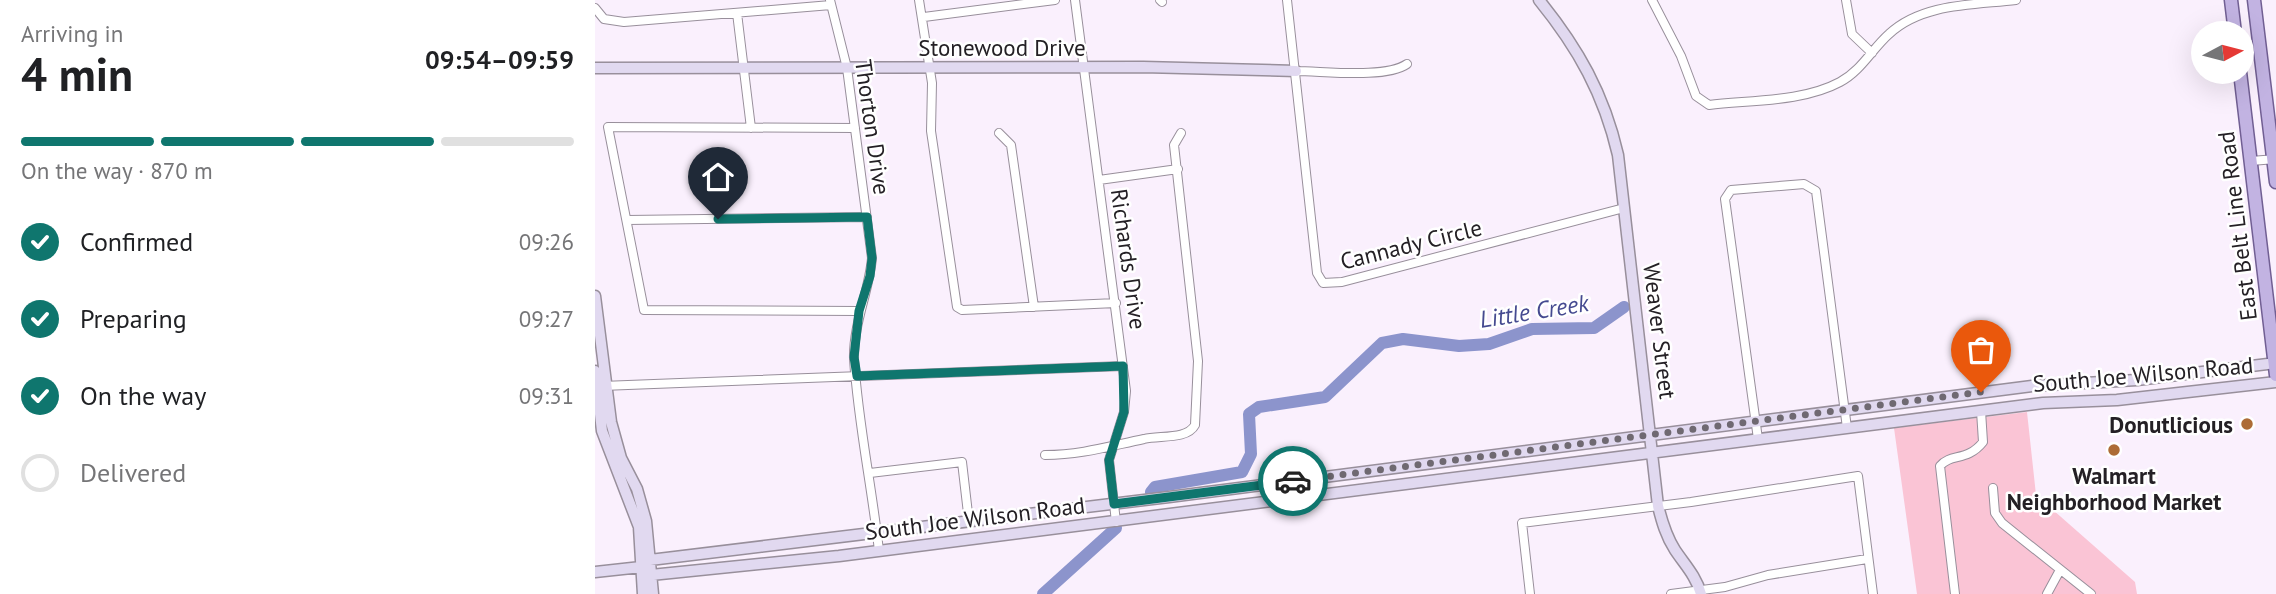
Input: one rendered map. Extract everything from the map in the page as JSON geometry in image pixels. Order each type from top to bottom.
[{"type":"main road","name":"Weaver Street","points":[[1539,0],[1569,37],[1597,87],[1618,155],[1654,452],[1658,506],[1663,527],[1674,549],[1695,576],[1701,592]]},
{"type":"main road","points":[[2231,0],[2234,21]]},
{"type":"main road","name":"East Belt Line Road","points":[[2255,0],[2276,182]]},
{"type":"main road","name":"Stonewood Drive","points":[[595,68],[1296,71]]},
{"type":"main road","name":"East Belt Line Road","points":[[2241,84],[2276,367]]},
{"type":"main road","points":[[595,296],[602,431],[610,459],[639,527],[643,594]]},
{"type":"main road","name":"South Joe Wilson Road","points":[[650,559],[1114,504],[2032,386],[2137,380],[2276,367]]},
{"type":"main road","points":[[595,371],[621,458],[637,489],[646,521],[653,594]]},
{"type":"main road","name":"South Joe Wilson Road","points":[[651,575],[1116,522],[1981,411],[2276,382]]},
{"type":"main road","points":[[595,572],[641,567],[650,559]]},
{"type":"main road","points":[[641,567],[651,575]]},
{"type":"street","points":[[919,0],[924,17],[930,68],[931,131],[956,303],[963,310],[1116,303]]},
{"type":"street","points":[[924,17],[1055,0]]},
{"type":"street","name":"Richards Drive","points":[[1075,0],[1123,366],[1124,412],[1109,471],[1116,522]]},
{"type":"street","name":"Cannady Circle","points":[[1287,0],[1305,182],[1317,273],[1323,283],[1342,282],[1624,208]]},
{"type":"street","points":[[1652,0],[1681,55],[1696,96],[1709,105],[1817,92],[1842,81],[1904,22],[1941,4],[2016,0]]},
{"type":"street","points":[[1846,0],[1852,34],[1872,53]]},
{"type":"street","points":[[595,8],[604,19],[624,22],[831,3]]},
{"type":"street","name":"Thorton Drive","points":[[831,3],[847,68],[872,258],[870,276],[859,311],[854,357],[879,551]]},
{"type":"street","points":[[737,13],[751,128]]},
{"type":"street","name":"Stonewood Drive","points":[[1296,71],[1383,71],[1400,69],[1407,64]]},
{"type":"street","points":[[855,128],[608,127],[644,310],[859,311]]},
{"type":"street","points":[[999,133],[1011,145],[1034,307]]},
{"type":"street","points":[[1045,454],[1113,448],[1144,439],[1187,434],[1195,425],[1198,362],[1174,145],[1181,133]]},
{"type":"street","points":[[2251,161],[2275,159]]},
{"type":"street","points":[[1099,180],[1178,169]]},
{"type":"street","points":[[1758,439],[1725,199],[1731,190],[1804,184],[1816,191],[1847,428]]},
{"type":"street","points":[[627,220],[867,217]]},
{"type":"street","points":[[600,386],[1123,366]]},
{"type":"street","points":[[1955,594],[1940,466],[1945,460],[1965,457],[1983,442],[1981,411]]},
{"type":"street","points":[[870,473],[962,462],[969,522]]},
{"type":"street","points":[[1530,594],[1522,523],[1858,476],[1873,594]]},
{"type":"street","points":[[1993,488],[1994,513],[2002,523],[2091,594]]},
{"type":"street","points":[[1671,594],[1701,592],[1768,575],[1867,559]]},
{"type":"street","points":[[2046,594],[2060,569]]},
{"type":"shaded area","points":[[2027,412],[2036,495],[2135,582],[2137,594],[1917,594],[1894,428]]},
{"type":"waterway","name":"Little Creek","points":[[1151,492],[1155,487],[1242,472],[1251,454],[1249,414],[1259,407],[1325,397],[1382,343],[1403,339],[1459,346],[1489,344],[1532,329],[1594,328],[1624,307]]},
{"type":"waterway","name":"Little Creek","points":[[1043,594],[1116,528]]},
{"type":"way so far","points":[[1293,481],[1981,392]]},
{"type":"place","name":"Donutlicious","points":[[2247,424]]},
{"type":"place","name":"Walmart Neighborhood Market","points":[[2114,450]]},
{"type":"route","points":[[718,219],[867,217],[872,258],[870,276],[859,311],[854,357],[857,376],[1123,366],[1126,391],[1124,412],[1109,460],[1109,483],[1114,504],[1293,481]]}]
